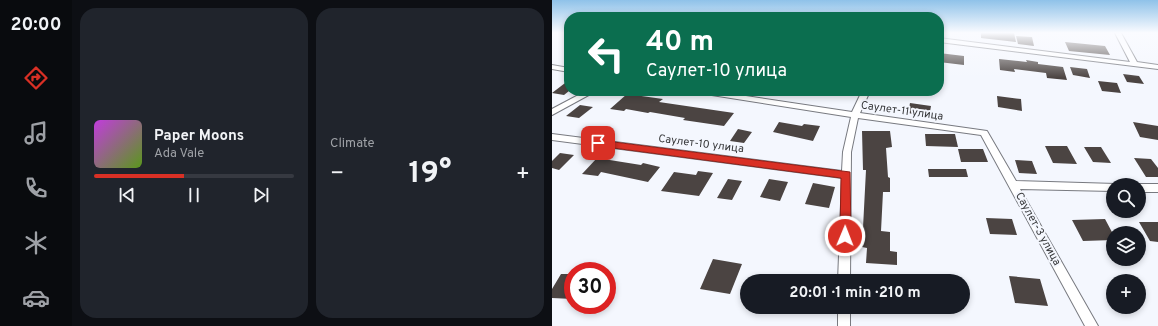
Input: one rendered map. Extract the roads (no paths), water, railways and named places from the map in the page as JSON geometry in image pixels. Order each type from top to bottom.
[{"type":"street","points":[[1006,48],[1158,67]]},
{"type":"street","points":[[1126,48],[1135,64]]},
{"type":"street","points":[[552,67],[564,69]]},
{"type":"street","points":[[552,112],[582,96]]},
{"type":"street","name":"Саулет-11 улица","points":[[732,96],[984,133]]},
{"type":"street","points":[[844,274],[847,152],[855,115],[864,96]]},
{"type":"street","name":"Саулет-3 улица","points":[[984,133],[1092,326]]},
{"type":"street","name":"Саулет-10 улица","points":[[552,137],[846,175]]},
{"type":"street","points":[[1013,184],[1106,187]]},
{"type":"street","points":[[1146,188],[1158,188]]},
{"type":"street","points":[[844,314],[844,326]]}]
